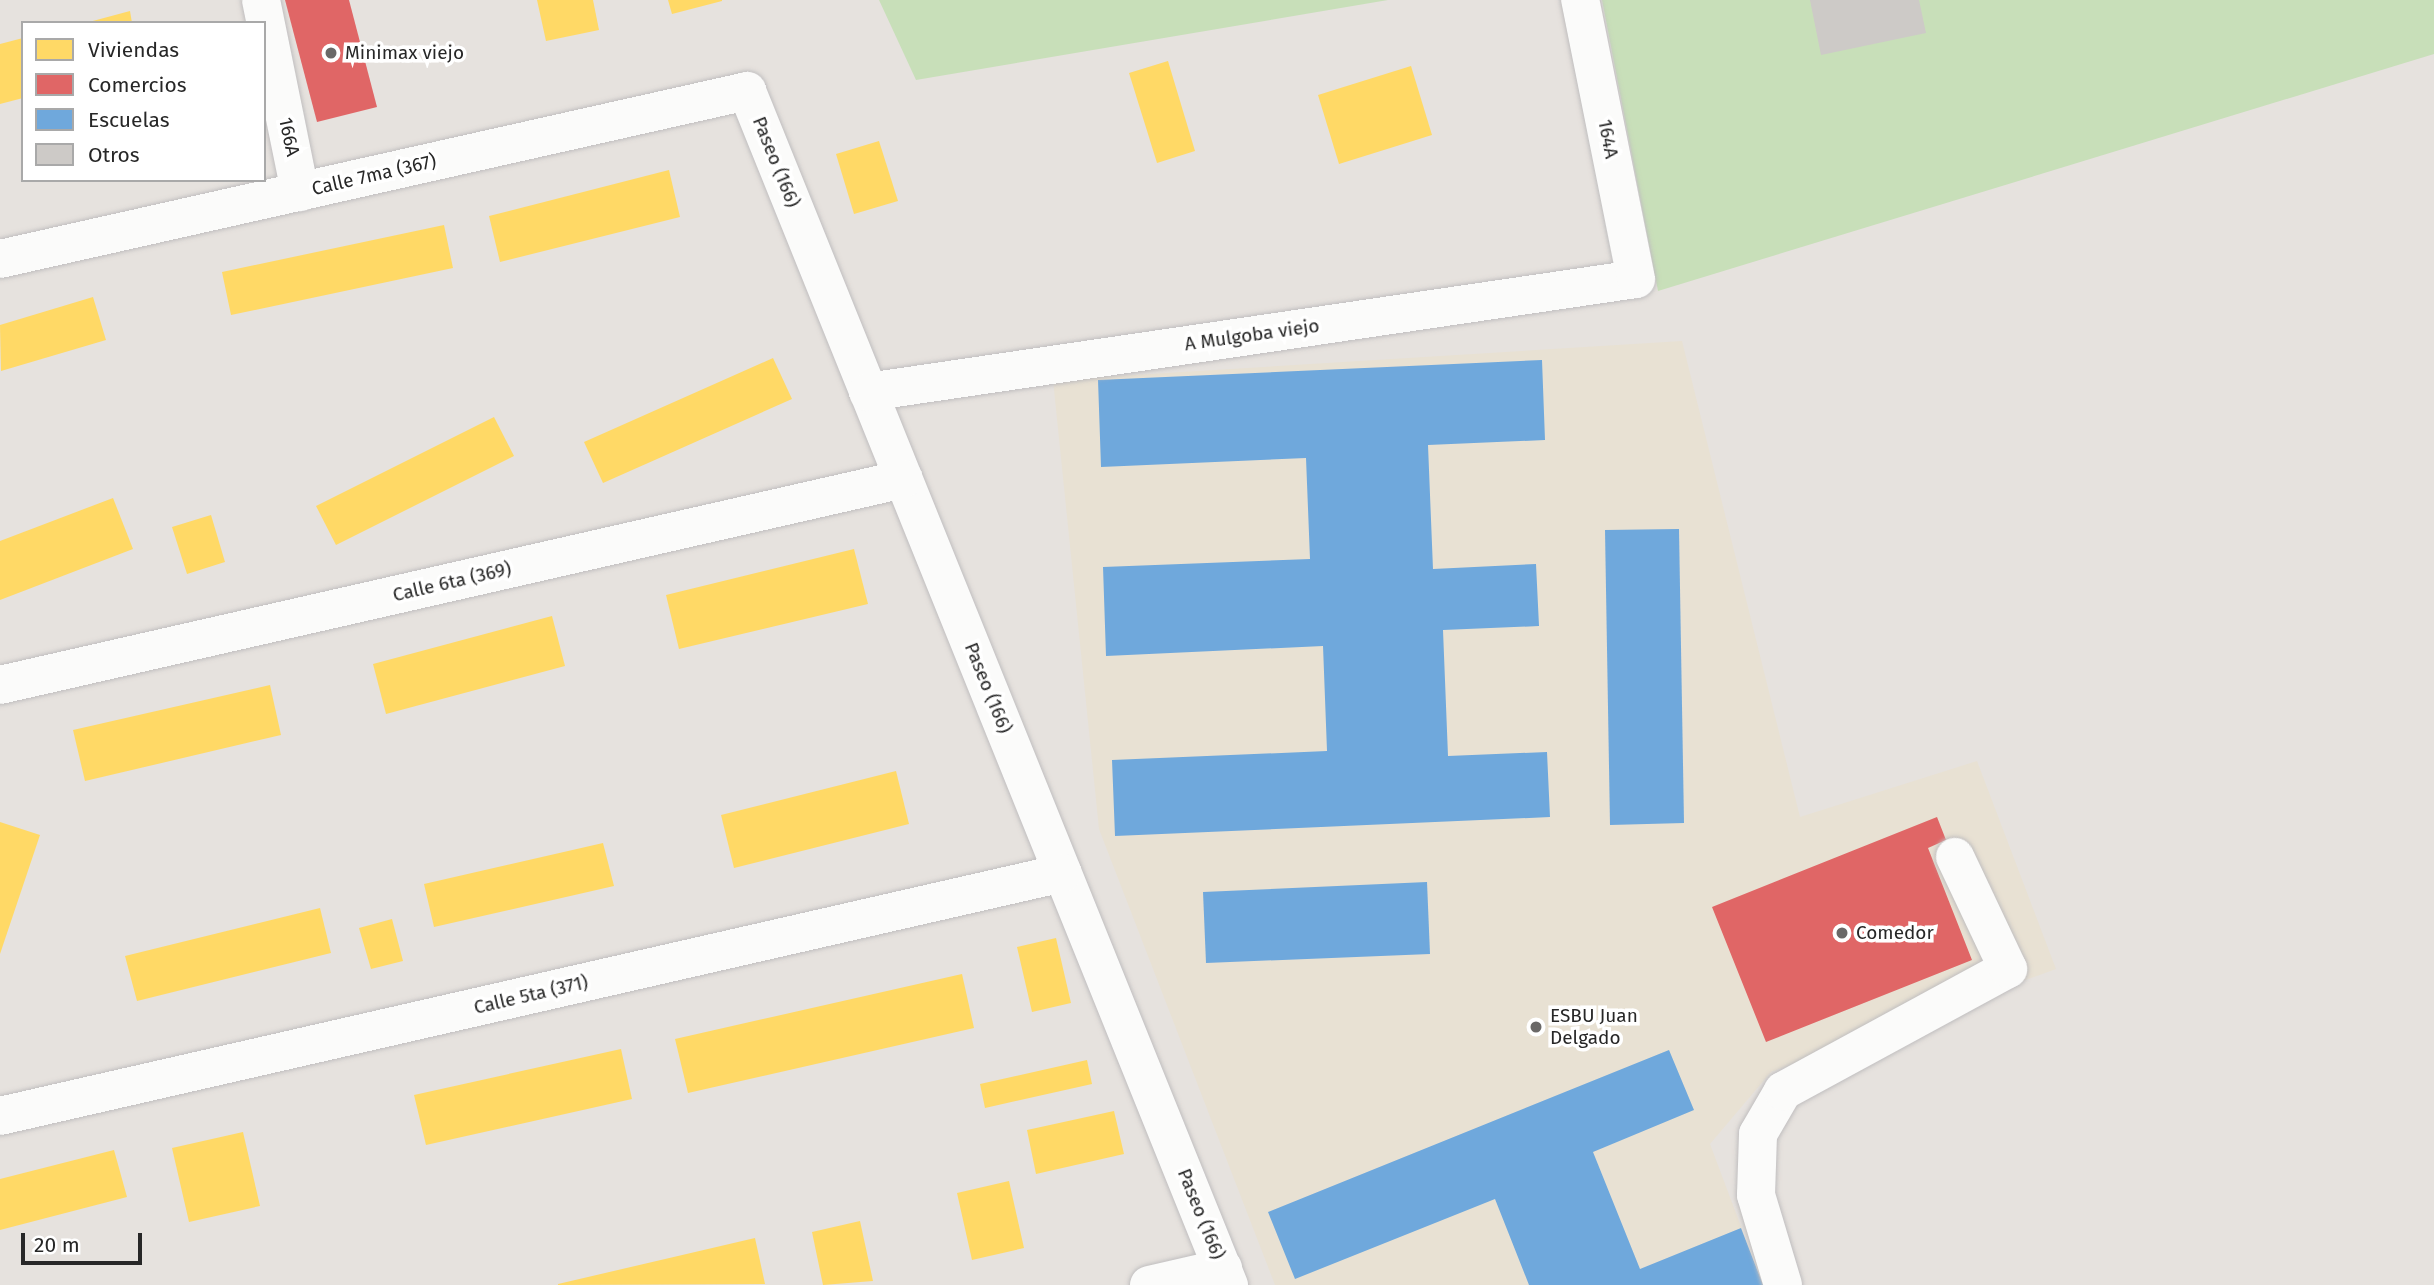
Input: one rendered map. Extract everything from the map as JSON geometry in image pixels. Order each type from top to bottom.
[{"type":"street","name":"166A","points":[[261,0],[265,21]]},
{"type":"street","name":"164A","points":[[1580,0],[1636,279]]},
{"type":"street","name":"166A","points":[[266,25],[300,192]]},
{"type":"street","name":"Calle 7ma (367)","points":[[0,259],[747,91]]},
{"type":"street","name":"Paseo (166)","points":[[747,91],[1226,1277]]},
{"type":"street","name":"A Mulgoba viejo","points":[[868,392],[1636,279]]},
{"type":"street","name":"Calle 6ta (369)","points":[[0,685],[904,479]]},
{"type":"street","points":[[1783,1285],[1756,1195],[1758,1134],[1783,1091],[2008,970],[1955,857]]},
{"type":"street","name":"Calle 5ta (371)","points":[[0,1116],[1063,873]]},
{"type":"street","points":[[1149,1285],[1226,1277]]},
{"type":"shaded area","points":[[1682,341],[1800,817],[1977,761],[2056,969],[1771,1072],[1710,1144],[1763,1285],[1275,1285],[1099,829],[1053,380]]},
{"type":"green space","points":[[879,0],[1388,0],[916,80]]},
{"type":"green space","points":[[1602,0],[2434,0],[2434,54],[1658,291]]},
{"type":"building: Viviendas","points":[[537,0],[593,0],[599,30],[546,41]]},
{"type":"building: Viviendas","points":[[668,0],[722,0],[722,1],[672,14]]},
{"type":"building: Viviendas","points":[[130,11],[132,21],[93,21]]},
{"type":"building: Viviendas","points":[[21,39],[21,99],[0,104],[0,44]]},
{"type":"building: Viviendas","points":[[1168,61],[1195,151],[1157,163],[1129,73]]},
{"type":"building: Viviendas","points":[[1411,66],[1432,135],[1339,164],[1318,95]]},
{"type":"building: Viviendas","points":[[879,141],[898,201],[854,214],[836,154]]},
{"type":"building: Viviendas","points":[[669,170],[680,217],[500,262],[489,216]]},
{"type":"building: Viviendas","points":[[444,225],[453,268],[231,315],[222,272]]},
{"type":"building: Viviendas","points":[[93,297],[106,340],[1,371],[0,325]]},
{"type":"building: Viviendas","points":[[773,358],[792,399],[603,483],[584,442]]},
{"type":"building: Viviendas","points":[[494,417],[514,456],[336,545],[316,506]]},
{"type":"building: Viviendas","points":[[113,498],[133,549],[0,600],[0,541]]},
{"type":"building: Viviendas","points":[[211,515],[225,562],[187,574],[172,527]]},
{"type":"building: Viviendas","points":[[854,549],[868,604],[679,649],[666,595]]},
{"type":"building: Viviendas","points":[[552,616],[565,666],[386,714],[373,664]]},
{"type":"building: Viviendas","points":[[270,685],[281,735],[85,781],[73,730]]},
{"type":"building: Viviendas","points":[[896,771],[909,824],[734,868],[721,815]]},
{"type":"building: Viviendas","points":[[0,822],[40,835],[0,954]]},
{"type":"building: Viviendas","points":[[603,843],[614,886],[434,927],[424,884]]},
{"type":"building: Viviendas","points":[[320,908],[331,953],[137,1001],[125,956]]},
{"type":"building: Viviendas","points":[[392,919],[403,961],[371,969],[359,928]]},
{"type":"building: Viviendas","points":[[1056,938],[1071,1003],[1032,1012],[1017,947]]},
{"type":"building: Viviendas","points":[[962,974],[974,1028],[688,1093],[675,1039]]},
{"type":"building: Viviendas","points":[[621,1049],[632,1099],[426,1145],[414,1095]]},
{"type":"building: Viviendas","points":[[1087,1060],[1092,1084],[985,1108],[980,1084]]},
{"type":"building: Viviendas","points":[[1114,1111],[1124,1154],[1036,1174],[1027,1130]]},
{"type":"building: Viviendas","points":[[243,1132],[260,1206],[189,1222],[172,1148]]},
{"type":"building: Viviendas","points":[[114,1150],[127,1197],[0,1230],[0,1179]]},
{"type":"building: Viviendas","points":[[1009,1181],[1024,1248],[972,1260],[957,1193]]},
{"type":"building: Viviendas","points":[[860,1221],[873,1281],[823,1285],[812,1232]]},
{"type":"building: Viviendas","points":[[755,1238],[765,1284],[558,1285],[558,1284]]},
{"type":"building: Comercios","name":"Minimax viejo","points":[[285,0],[349,0],[377,107],[317,122]]},
{"type":"building: Comercios","name":"Comedor","points":[[1937,817],[1946,840],[1928,848],[1972,960],[1766,1042],[1712,907]]},
{"type":"building: Escuelas","points":[[1542,360],[1545,440],[1428,445],[1433,569],[1536,564],[1539,626],[1443,630],[1448,756],[1547,752],[1550,817],[1115,836],[1112,760],[1327,751],[1323,646],[1106,656],[1103,567],[1310,559],[1306,458],[1101,467],[1098,380]]},
{"type":"building: Escuelas","points":[[1679,529],[1684,823],[1610,825],[1605,530]]},
{"type":"building: Escuelas","points":[[1427,882],[1430,954],[1206,963],[1203,892]]},
{"type":"building: Escuelas","points":[[1669,1050],[1694,1110],[1593,1152],[1640,1269],[1741,1228],[1763,1285],[1529,1285],[1495,1199],[1295,1279],[1268,1212]]},
{"type":"building: Otros","points":[[1810,0],[1919,0],[1926,33],[1821,55]]},
{"type":"place","name":"Minimax viejo","points":[[331,53]]},
{"type":"place","name":"Comedor","points":[[1842,933]]},
{"type":"place","name":"ESBU Juan Delgado","points":[[1536,1027]]}]
